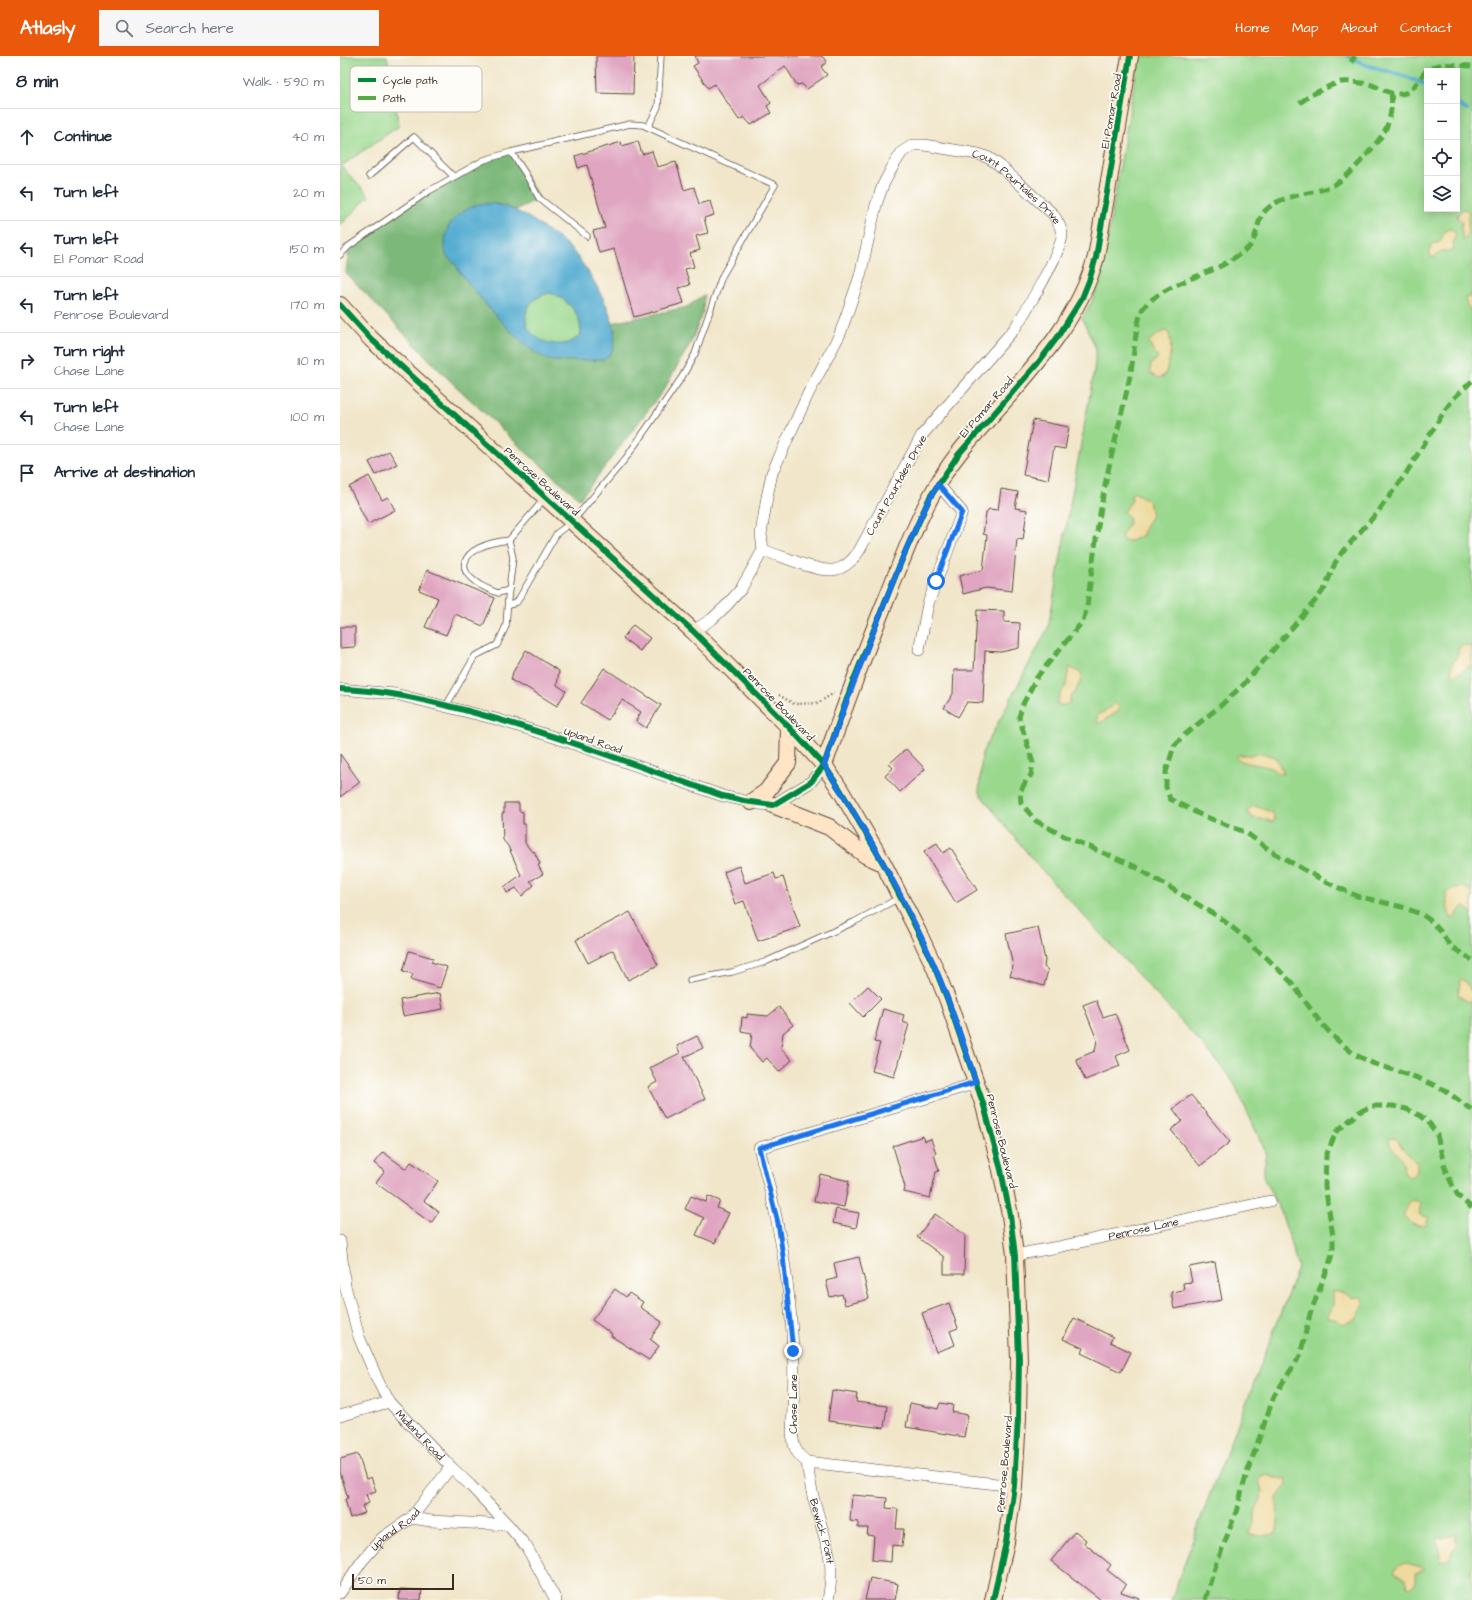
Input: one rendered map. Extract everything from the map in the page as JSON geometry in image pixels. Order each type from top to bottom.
[{"type":"street","name":"El Pomar Road","points":[[824,765],[852,684],[903,558],[917,524],[938,484],[962,450],[1038,363],[1057,338],[1082,298],[1090,278],[1096,256],[1130,56]]},
{"type":"street","name":"Count Pourtales Drive","points":[[914,145],[924,145],[978,154],[990,158],[1000,165],[1053,214],[1059,223],[1062,234],[1059,247],[1026,310],[1015,328],[922,435],[859,551],[846,567],[834,571],[822,571],[763,550],[761,534],[772,473],[809,392],[840,334],[860,276],[876,205],[883,185],[893,166],[902,152],[914,145]]},
{"type":"street","name":"Penrose Boulevard","points":[[340,305],[372,339],[693,631],[789,727],[824,765],[883,863],[901,897],[934,966],[976,1082],[1001,1170],[1010,1215],[1015,1255],[1019,1359],[1018,1418],[1014,1486],[1006,1542],[993,1600]]},
{"type":"street","points":[[919,650],[928,604],[962,512],[938,484]]},
{"type":"street","points":[[693,631],[712,619],[741,589],[763,550]]},
{"type":"street","name":"Upland Road","points":[[340,689],[395,694],[496,719],[550,736],[723,796],[773,805]]},
{"type":"street","points":[[751,802],[766,792],[788,763],[789,727]]},
{"type":"street","points":[[773,805],[811,782],[824,765]]},
{"type":"street","points":[[773,805],[829,827],[865,855],[883,863]]},
{"type":"street","name":"Chase Lane","points":[[807,1462],[799,1455],[794,1446],[792,1433],[793,1358],[790,1317],[778,1223],[759,1148],[976,1082]]},
{"type":"street","name":"Penrose Lane","points":[[1015,1255],[1270,1201]]},
{"type":"street","name":"Midland Road","points":[[340,1241],[345,1286],[359,1337],[389,1402],[450,1467],[470,1485],[526,1546],[556,1600]]},
{"type":"street","points":[[340,1416],[389,1402]]},
{"type":"street","points":[[807,1462],[1014,1486]]},
{"type":"street","name":"Bewick Point","points":[[807,1462],[815,1507],[828,1545],[831,1560],[831,1585],[828,1600]]},
{"type":"street","name":"Upland Road","points":[[340,1593],[362,1561],[382,1538],[411,1518],[450,1467]]},
{"type":"street","points":[[411,1518],[431,1521],[508,1525]]},
{"type":"lane","points":[[648,127],[658,107],[661,56]]},
{"type":"lane","points":[[340,255],[349,246],[423,195],[484,160],[630,124],[648,127],[775,185],[722,276],[695,354],[682,377],[626,458],[572,522],[557,533],[517,602],[508,606]]},
{"type":"lane","points":[[369,176],[414,137],[454,177]]},
{"type":"lane","points":[[512,152],[538,198],[587,236]]},
{"type":"lane","points":[[509,590],[498,593],[471,580],[467,575],[465,561],[477,548],[490,543],[509,540],[546,498]]},
{"type":"lane","points":[[446,706],[475,656],[497,645],[506,626],[513,558],[512,546],[509,540]]},
{"type":"lane","points":[[690,980],[732,972],[765,962],[854,922],[901,897]]},
{"type":"path","points":[[777,693],[794,704],[818,702],[834,693],[837,686]]},
{"type":"green space","points":[[340,56],[387,56],[389,66],[350,66],[350,112],[397,112],[399,126],[341,166],[369,196],[340,226]]},
{"type":"green space","points":[[1139,56],[1472,56],[1472,1600],[1171,1600],[1208,1499],[1298,1267],[1281,1212],[1264,1179],[1264,1167],[1267,1155],[1234,1083],[1212,1055],[1038,866],[979,793],[982,753],[1048,628],[1094,371],[1096,349],[1082,318],[1093,299],[1101,276]]},
{"type":"green space","points":[[511,152],[539,198],[516,210],[495,204],[463,211],[448,227],[447,255],[456,264],[459,271],[477,294],[503,323],[529,348],[542,357],[553,361],[604,360],[615,331],[612,323],[687,307],[704,295],[703,312],[691,342],[665,388],[580,499],[529,455],[444,375],[346,273],[349,246],[429,191],[484,160]]},
{"type":"green space","points":[[551,293],[569,304],[577,315],[581,328],[581,335],[562,345],[542,341],[537,338],[529,332],[525,321],[530,304],[545,294]]},
{"type":"sand","points":[[1463,209],[1469,211],[1468,230],[1466,238],[1463,241],[1461,227],[1462,222],[1457,218]]},
{"type":"sand","points":[[1451,229],[1456,233],[1453,242],[1454,250],[1441,251],[1435,257],[1431,257],[1429,252],[1432,244],[1440,242],[1445,231]]},
{"type":"sand","points":[[1472,296],[1472,313],[1465,301],[1467,298]]},
{"type":"sand","points":[[1164,331],[1168,332],[1171,348],[1168,366],[1164,376],[1158,378],[1150,373],[1151,364],[1158,357],[1149,342]]},
{"type":"sand","points":[[1134,492],[1149,501],[1152,515],[1146,525],[1143,535],[1128,541],[1122,539],[1121,537],[1129,523],[1128,517],[1124,512],[1132,500],[1131,495]]},
{"type":"sand","points":[[1463,645],[1472,647],[1472,664],[1454,676],[1451,669],[1457,656],[1458,648]]},
{"type":"sand","points":[[1069,667],[1081,673],[1082,677],[1075,693],[1071,696],[1069,703],[1066,705],[1059,705],[1057,702],[1060,694],[1066,686]]},
{"type":"sand","points":[[1115,703],[1118,706],[1119,711],[1098,724],[1097,715]]},
{"type":"sand","points":[[1263,753],[1276,758],[1284,774],[1266,766],[1244,762],[1236,758],[1238,755]]},
{"type":"sand","points":[[1255,806],[1273,813],[1275,820],[1271,822],[1267,819],[1256,818],[1249,815],[1247,812]]},
{"type":"sand","points":[[1459,887],[1464,887],[1472,892],[1472,914],[1467,907],[1463,906],[1452,919],[1447,906],[1446,894],[1447,892]]},
{"type":"sand","points":[[1462,979],[1467,983],[1472,991],[1472,1002],[1468,1002],[1458,995],[1460,981]]},
{"type":"sand","points":[[1394,1137],[1397,1139],[1401,1147],[1417,1163],[1417,1171],[1413,1176],[1409,1177],[1404,1173],[1403,1162],[1390,1143],[1389,1139]]},
{"type":"sand","points":[[1413,1200],[1421,1203],[1419,1213],[1421,1216],[1429,1217],[1426,1225],[1419,1226],[1413,1224],[1404,1216],[1407,1204]]},
{"type":"sand","points":[[1333,1291],[1353,1298],[1362,1298],[1363,1304],[1356,1320],[1343,1324],[1336,1319],[1327,1318],[1333,1306]]},
{"type":"sand","points":[[1262,1475],[1286,1479],[1287,1484],[1277,1498],[1278,1529],[1276,1533],[1260,1537],[1248,1534],[1255,1523],[1255,1512],[1261,1499],[1262,1491],[1259,1481]]},
{"type":"sand","points":[[1457,1533],[1455,1540],[1458,1543],[1451,1553],[1451,1559],[1441,1562],[1437,1539],[1451,1536]]},
{"type":"sand","points":[[1407,1563],[1424,1568],[1416,1573],[1416,1582],[1411,1588],[1408,1587],[1406,1578],[1394,1574],[1394,1570],[1402,1564]]},
{"type":"water","points":[[478,204],[496,204],[519,212],[561,240],[577,256],[596,286],[612,320],[615,336],[612,350],[604,360],[553,361],[542,357],[516,336],[477,294],[456,265],[447,256],[445,242],[448,228],[455,218],[465,210]],"holes":[[[551,293],[569,304],[573,309],[577,315],[581,328],[581,335],[574,340],[563,344],[550,343],[539,339],[531,332],[527,325],[526,316],[528,308],[533,301],[540,296]]]},
{"type":"building","points":[[596,56],[634,56],[633,94],[597,93]]},
{"type":"building","points":[[695,56],[822,56],[827,62],[821,67],[827,75],[807,89],[802,84],[797,85],[785,66],[760,85],[771,103],[767,106],[771,113],[751,125],[744,117],[739,120],[715,84],[708,88],[693,66],[698,63]]},
{"type":"building","points":[[638,141],[642,154],[652,151],[657,167],[676,162],[684,190],[694,187],[699,204],[710,201],[714,215],[704,218],[708,233],[696,236],[700,250],[690,253],[694,267],[685,269],[690,285],[679,288],[684,303],[634,317],[614,249],[599,253],[593,231],[605,228],[587,165],[578,168],[575,156],[621,142],[622,146]]},
{"type":"building","points":[[1033,420],[1069,427],[1065,449],[1054,447],[1048,480],[1023,475]]},
{"type":"building","points":[[389,451],[397,464],[376,475],[369,462]]},
{"type":"building","points":[[369,476],[382,500],[388,497],[395,510],[368,524],[349,487]]},
{"type":"building","points":[[1001,489],[1018,492],[1015,508],[1027,510],[1023,540],[1017,539],[1012,591],[986,588],[963,594],[959,576],[983,570],[987,535],[983,534],[986,513],[989,509],[998,510]]},
{"type":"building","points":[[427,570],[495,598],[483,626],[455,614],[446,635],[425,627],[438,598],[419,590]]},
{"type":"building","points":[[977,610],[1004,611],[1004,622],[1020,623],[1019,648],[1001,652],[985,651],[983,703],[967,702],[958,717],[944,708],[953,694],[954,670],[974,670]]},
{"type":"building","points":[[633,625],[650,638],[640,651],[623,638]]},
{"type":"building","points":[[340,627],[355,627],[355,647],[340,648]]},
{"type":"building","points":[[526,650],[559,671],[557,685],[566,691],[557,706],[526,687],[521,686],[511,680],[513,672]]},
{"type":"building","points":[[604,668],[661,705],[646,728],[636,721],[641,712],[622,700],[608,720],[581,703]]},
{"type":"building","points":[[906,749],[925,769],[900,792],[885,776],[893,768],[889,764]]},
{"type":"building","points":[[340,754],[360,782],[340,797]]},
{"type":"building","points":[[504,803],[519,803],[519,811],[523,812],[523,824],[525,824],[525,843],[532,852],[534,851],[540,864],[538,865],[543,874],[530,881],[534,885],[522,896],[516,888],[507,893],[504,887],[521,875],[508,846],[503,840],[502,813],[504,813]]},
{"type":"building","points":[[937,843],[943,853],[951,848],[977,890],[956,903],[924,851]]},
{"type":"building","points":[[739,866],[745,883],[774,873],[776,879],[783,877],[800,927],[758,941],[744,901],[735,904],[724,872]]},
{"type":"building","points":[[630,912],[658,965],[628,980],[613,950],[588,963],[576,940]]},
{"type":"building","points":[[1038,927],[1045,960],[1044,967],[1048,970],[1044,986],[1010,976],[1013,966],[1006,934]]},
{"type":"building","points":[[409,951],[433,958],[431,962],[447,967],[440,988],[411,979],[413,974],[403,971]]},
{"type":"building","points":[[868,986],[881,999],[863,1017],[850,1003]]},
{"type":"building","points":[[440,993],[443,1009],[403,1016],[400,1000]]},
{"type":"building","points":[[1096,1000],[1103,1017],[1115,1013],[1130,1050],[1116,1056],[1120,1066],[1085,1080],[1076,1059],[1095,1051],[1097,1040],[1083,1005]]},
{"type":"building","points":[[779,1007],[793,1025],[783,1033],[781,1048],[792,1060],[779,1072],[767,1058],[762,1062],[750,1048],[752,1033],[741,1031],[742,1017],[747,1018],[747,1014],[768,1016]]},
{"type":"building","points":[[883,1009],[904,1015],[902,1022],[909,1024],[894,1077],[872,1071],[880,1043],[874,1042]]},
{"type":"building","points":[[697,1036],[703,1048],[684,1057],[705,1099],[665,1119],[648,1087],[657,1082],[650,1068],[680,1053],[677,1046]]},
{"type":"building","points":[[1191,1095],[1230,1142],[1200,1166],[1171,1130],[1182,1121],[1173,1109]]},
{"type":"building","points":[[923,1136],[925,1141],[931,1139],[936,1153],[934,1154],[939,1171],[936,1172],[930,1198],[904,1192],[905,1187],[893,1146]]},
{"type":"building","points":[[383,1152],[406,1169],[411,1162],[438,1181],[424,1201],[439,1212],[431,1223],[376,1183],[385,1171],[374,1163]]},
{"type":"building","points":[[820,1174],[849,1181],[844,1207],[814,1201]]},
{"type":"building","points":[[691,1196],[706,1202],[708,1196],[720,1201],[717,1208],[729,1213],[715,1243],[696,1235],[704,1218],[685,1209]]},
{"type":"building","points":[[836,1209],[859,1213],[856,1228],[833,1223]]},
{"type":"building","points":[[935,1214],[965,1235],[964,1274],[944,1274],[944,1257],[917,1237]]},
{"type":"building","points":[[859,1257],[869,1299],[845,1305],[842,1294],[830,1297],[826,1281],[837,1278],[834,1263]]},
{"type":"building","points":[[1215,1262],[1222,1300],[1174,1309],[1171,1292],[1184,1290],[1183,1283],[1192,1282],[1189,1267]]},
{"type":"building","points":[[615,1289],[626,1297],[629,1293],[643,1302],[640,1307],[662,1322],[650,1339],[659,1346],[649,1360],[611,1336],[612,1334],[592,1320]]},
{"type":"building","points":[[949,1303],[958,1328],[950,1331],[955,1345],[936,1352],[922,1313]]},
{"type":"building","points":[[1074,1318],[1113,1337],[1110,1342],[1131,1352],[1121,1372],[1081,1353],[1083,1348],[1063,1339]]},
{"type":"building","points":[[832,1390],[857,1394],[856,1402],[887,1406],[884,1428],[828,1421]]},
{"type":"building","points":[[910,1403],[938,1409],[940,1403],[953,1405],[952,1412],[968,1415],[964,1437],[906,1427]]},
{"type":"building","points":[[358,1454],[366,1479],[371,1477],[376,1491],[366,1494],[369,1503],[362,1506],[365,1513],[350,1518],[345,1499],[348,1498],[340,1472],[340,1459]]},
{"type":"building","points":[[852,1495],[887,1498],[886,1508],[898,1509],[896,1529],[904,1529],[902,1546],[892,1545],[891,1562],[872,1560],[874,1536],[867,1535],[868,1528],[858,1528],[858,1522],[850,1521]]},
{"type":"building","points":[[1075,1531],[1086,1540],[1084,1543],[1111,1565],[1107,1570],[1126,1585],[1121,1592],[1139,1598],[1138,1600],[1101,1600],[1051,1561]]},
{"type":"building","points":[[870,1578],[898,1584],[895,1600],[865,1600]]},
{"type":"building","points":[[400,1589],[422,1590],[421,1600],[399,1600]]},
{"type":"waterway","points":[[1348,56],[1366,65],[1407,77],[1424,84]]},
{"type":"waterway","points":[[1460,106],[1467,110]]},
{"type":"marked path","points":[[1351,62],[1355,56]]},
{"type":"marked path","points":[[1300,103],[1331,85],[1341,82],[1369,84],[1396,94],[1406,93],[1411,90],[1424,73],[1432,67],[1447,64],[1472,66]]},
{"type":"marked path","points":[[1391,93],[1392,103],[1388,123],[1384,132],[1368,154],[1346,176],[1332,186],[1290,197],[1274,204],[1263,213],[1260,218],[1254,240],[1247,249],[1217,268],[1165,290],[1150,301],[1141,312],[1128,386],[1104,490],[1087,607],[1083,621],[1037,677],[1023,704],[1019,717],[1033,763],[1031,775],[1020,792],[1021,803],[1036,821],[1064,836],[1134,866],[1219,917],[1248,940],[1254,948],[1267,958],[1292,983],[1320,1022],[1336,1039],[1354,1054],[1372,1063],[1418,1078],[1443,1089],[1472,1110]]},
{"type":"marked path","points":[[1472,381],[1455,397],[1445,410],[1405,475],[1377,513],[1342,552],[1335,563],[1325,588],[1315,601],[1244,684],[1219,707],[1182,737],[1174,746],[1166,772],[1166,787],[1170,799],[1201,815],[1245,832],[1271,851],[1326,882],[1357,896],[1402,907],[1421,914],[1431,921],[1442,933],[1450,946],[1472,960]]},
{"type":"marked path","points":[[1205,1600],[1274,1396],[1300,1356],[1310,1314],[1329,1265],[1333,1250],[1333,1236],[1325,1186],[1326,1156],[1336,1132],[1359,1112],[1372,1106],[1393,1106],[1406,1109],[1421,1116],[1430,1124],[1437,1135],[1446,1172],[1458,1196],[1472,1208]]},
{"type":"cycle path","points":[[340,689],[373,691],[421,699],[468,711],[564,740],[723,796],[744,801],[773,805],[811,782],[824,765],[852,684],[903,557],[930,497],[958,455],[1038,363],[1057,338],[1082,298],[1096,257],[1130,56]]},
{"type":"cycle path","points":[[340,305],[371,339],[693,631],[789,727],[824,765],[841,791],[883,863],[918,932],[948,1001],[984,1106],[1001,1170],[1010,1215],[1015,1255],[1019,1359],[1018,1418],[1014,1486],[1006,1542],[993,1600]]},
{"type":"route","points":[[793,1351],[778,1223],[759,1148],[976,1082],[948,1001],[925,946],[883,863],[824,765],[852,684],[903,558],[917,524],[938,484],[962,512],[936,581]]}]
